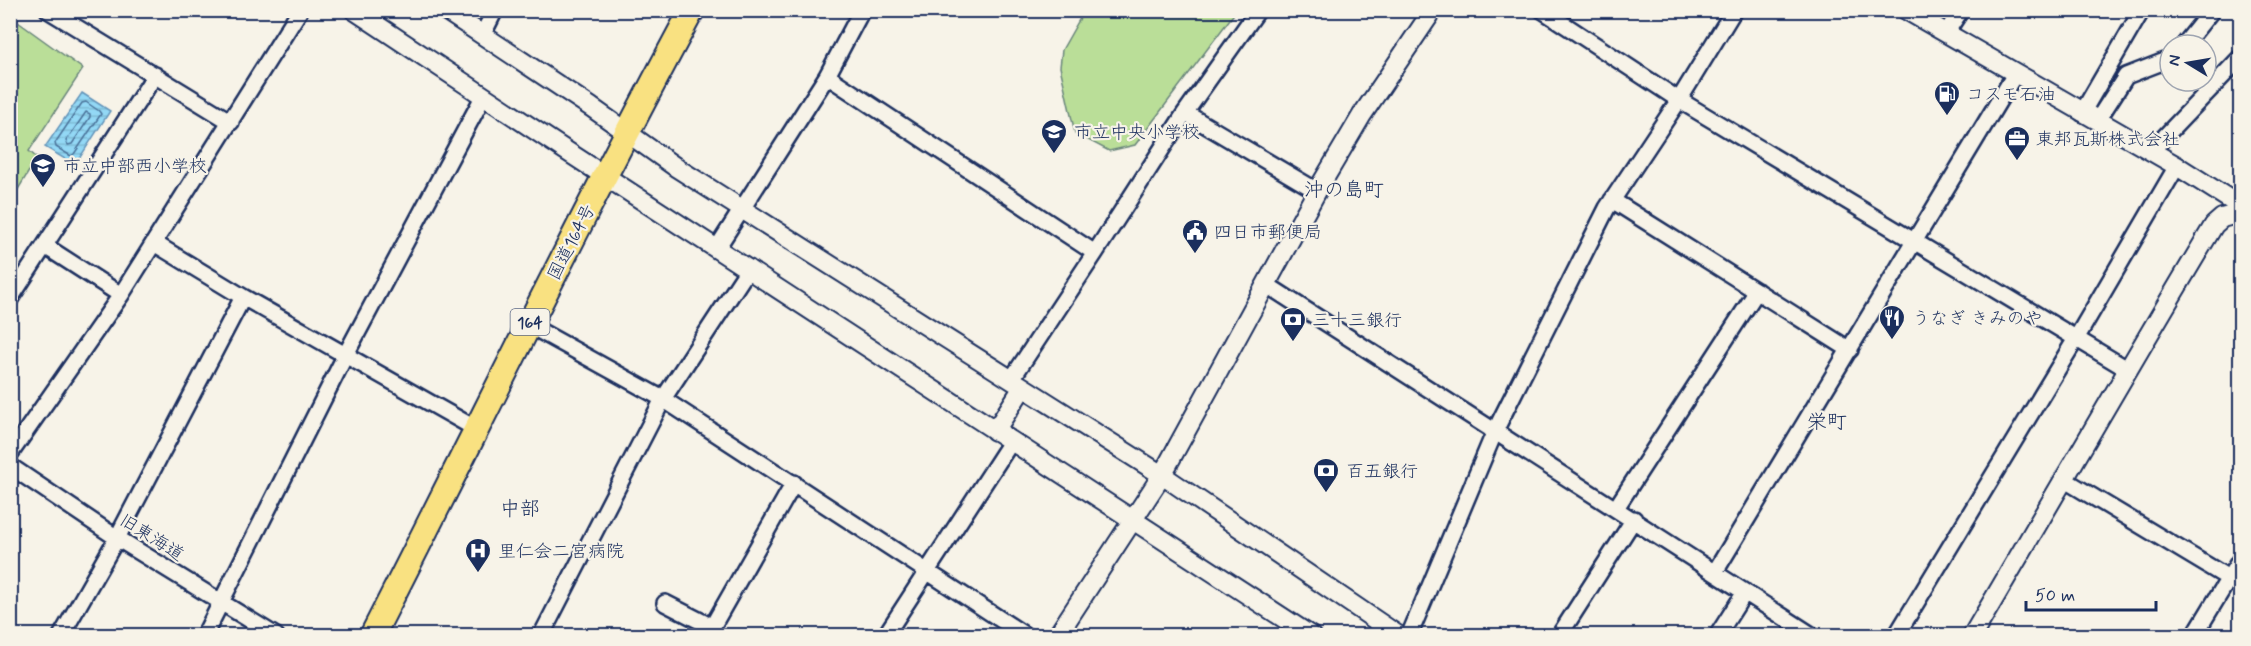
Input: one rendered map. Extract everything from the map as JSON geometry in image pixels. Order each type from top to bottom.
[{"type":"highway","name":"国道164号","points":[[372,636],[605,176],[692,10]]},
{"type":"street","points":[[48,10],[231,122]]},
{"type":"street","points":[[10,454],[122,295],[300,10]]},
{"type":"street","points":[[354,10],[483,97],[749,268],[1311,636]]},
{"type":"street","points":[[445,10],[742,210],[1162,475],[1399,636]]},
{"type":"street","points":[[483,34],[495,10]]},
{"type":"street","points":[[717,248],[827,76],[862,10]]},
{"type":"street","points":[[995,431],[1017,383],[1095,253],[1185,113],[1258,10]]},
{"type":"street","points":[[1057,636],[1162,475],[1317,191],[1362,115],[1434,10]]},
{"type":"street","points":[[1542,10],[1679,100],[2127,369]]},
{"type":"street","points":[[1409,636],[1495,431],[1612,200],[1679,100],[1734,10]]},
{"type":"street","points":[[1906,10],[2177,166],[2241,206]]},
{"type":"street","points":[[1946,33],[1961,10]]},
{"type":"street","points":[[2089,117],[2142,10]]},
{"type":"street","points":[[2194,33],[2212,10]]},
{"type":"street","points":[[2151,151],[2241,58]]},
{"type":"street","points":[[2089,117],[2126,76],[2158,64]]},
{"type":"street","points":[[1715,572],[2015,74]]},
{"type":"street","points":[[10,299],[155,75]]},
{"type":"street","points":[[827,76],[1095,253]]},
{"type":"street","points":[[204,636],[345,356],[483,97]]},
{"type":"street","points":[[1185,113],[1317,191]]},
{"type":"street","points":[[1896,636],[2077,337],[2177,166]]},
{"type":"street","points":[[1612,200],[1850,350]]},
{"type":"street","points":[[1972,636],[2065,480],[2127,369],[2214,225],[2222,218],[2241,213]]},
{"type":"street","points":[[154,243],[345,356],[478,430]]},
{"type":"street","points":[[45,246],[122,295]]},
{"type":"street","points":[[541,636],[663,399],[749,268]]},
{"type":"street","points":[[1267,285],[1813,636]]},
{"type":"street","points":[[1616,508],[1757,291]]},
{"type":"street","points":[[61,636],[117,538],[243,297]]},
{"type":"street","points":[[529,325],[663,399],[1026,636]]},
{"type":"street","points":[[885,636],[1011,441]]},
{"type":"street","name":"旧東海道","points":[[10,466],[117,538],[276,636]]},
{"type":"street","points":[[2065,480],[2235,582]]},
{"type":"street","points":[[665,603],[710,631],[794,483]]},
{"type":"street","points":[[1559,636],[1634,519]]},
{"type":"street","points":[[2194,636],[2235,582],[2241,560]]},
{"type":"street","points":[[1717,636],[1745,592]]},
{"type":"green space","points":[[1084,11],[1236,11],[1135,145],[1109,151],[1075,133],[1060,67],[1062,50]]},
{"type":"green space","points":[[11,17],[83,69],[29,151],[37,158],[11,201]]},
{"type":"water","points":[[82,93],[110,111],[75,165],[45,147]]},
{"type":"place","name":"コスモ石油","points":[[1947,117]]},
{"type":"place","name":"市立中央小学校","points":[[1054,155]]},
{"type":"place","name":"東邦瓦斯株式会社","points":[[2017,162]]},
{"type":"place","name":"市立中部西小学校","points":[[43,189]]},
{"type":"place","name":"四日市郵便局","points":[[1195,255]]},
{"type":"place","name":"うなぎ きみのや","points":[[1892,341]]},
{"type":"place","name":"三十三銀行","points":[[1293,343]]},
{"type":"place","name":"百五銀行","points":[[1326,494]]},
{"type":"place","name":"里仁会二宮病院","points":[[478,574]]},
{"type":"district","name":"沖の島町","points":[[1344,189]]},
{"type":"district","name":"栄町","points":[[1827,421]]},
{"type":"district","name":"中部","points":[[520,508]]}]
